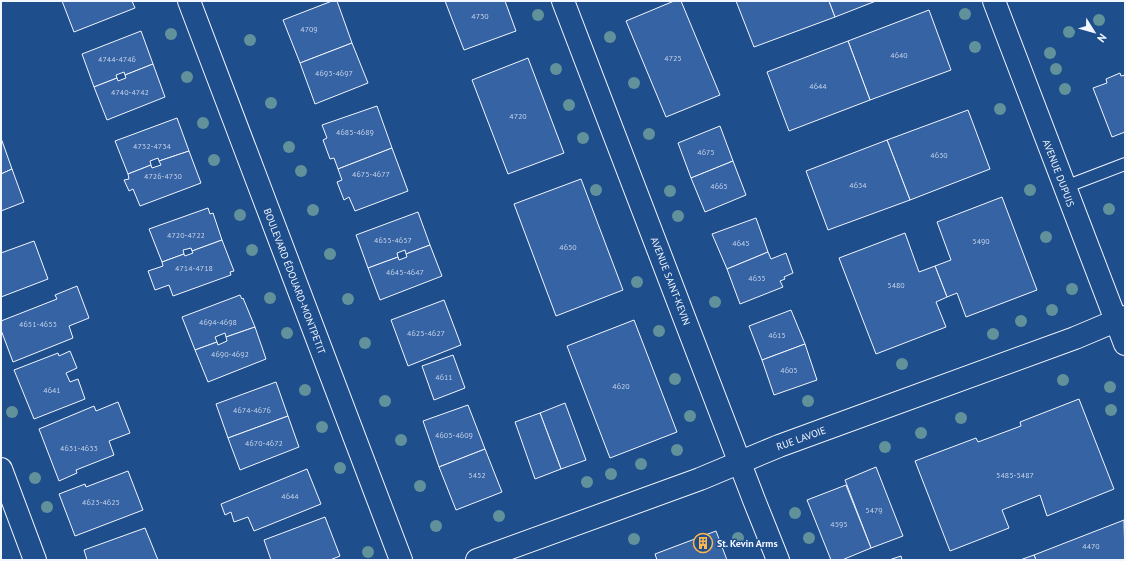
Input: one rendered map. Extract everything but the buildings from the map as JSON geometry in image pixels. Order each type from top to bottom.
[{"type":"street","name":"BOULEVARD ÉDOUARD-MONTPETIT","points":[[189,1],[401,560]]},
{"type":"street","name":"AVENUE SAINT-KEVIN","points":[[563,1],[778,560]]},
{"type":"street","name":"AVENUE DUPUIS","points":[[994,1],[1065,187],[1120,319],[1125,344]]},
{"type":"street","name":"RUE LAVOIE","points":[[477,560],[700,479],[740,462],[1075,338],[1120,319]]},
{"type":"street","points":[[1,469],[35,560]]},
{"type":"lane","points":[[1065,187],[1125,164]]},
{"type":"place","name":"St. Kevin Arms","points":[[703,543]]}]
